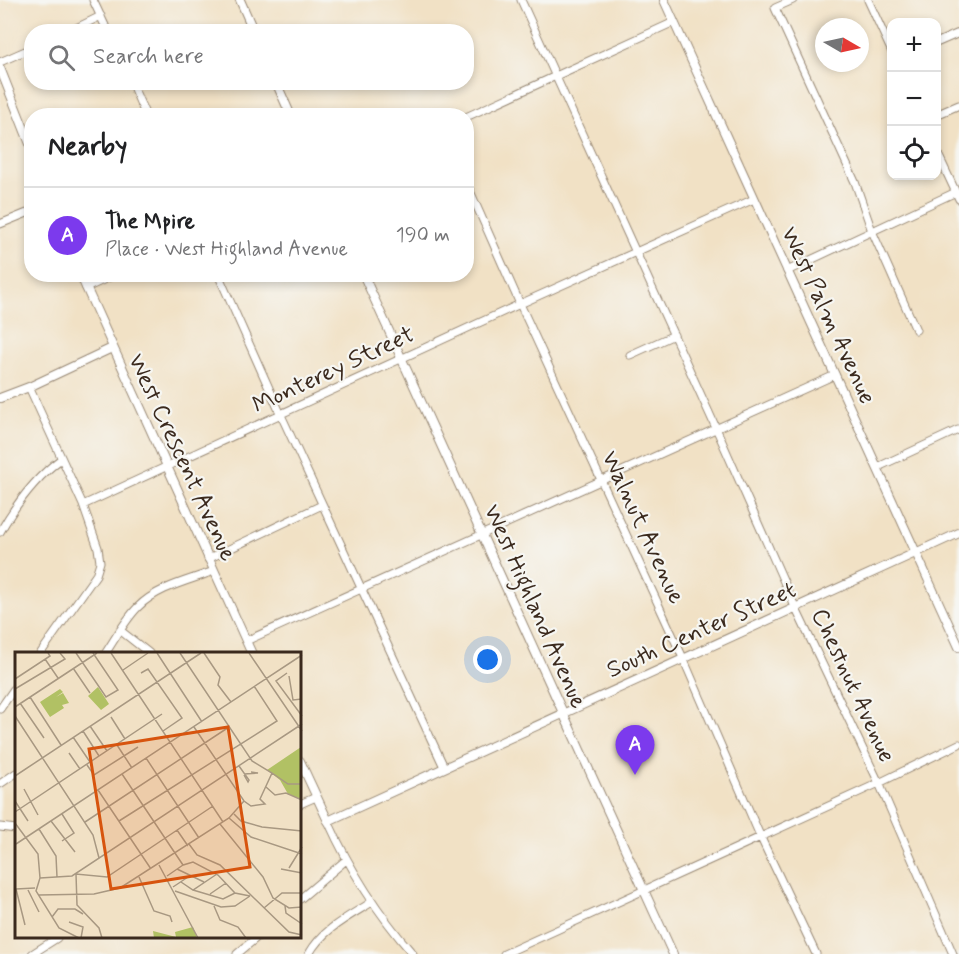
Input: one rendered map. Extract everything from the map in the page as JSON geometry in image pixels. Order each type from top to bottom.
[{"type":"street","points":[[93,0],[104,24]]},
{"type":"street","points":[[240,0],[250,24]]},
{"type":"street","name":"Chestnut Avenue","points":[[520,0],[636,251],[796,609],[879,783],[953,954]]},
{"type":"street","name":"West Palm Avenue","points":[[664,0],[959,647]]},
{"type":"street","points":[[793,0],[775,8],[855,182],[872,231],[916,330]]},
{"type":"street","points":[[868,0],[887,43]]},
{"type":"street","points":[[84,24],[101,16]]},
{"type":"street","points":[[474,113],[674,22]]},
{"type":"street","points":[[941,42],[959,33]]},
{"type":"street","points":[[0,62],[24,52]]},
{"type":"street","points":[[0,68],[24,129]]},
{"type":"street","points":[[135,90],[142,108]]},
{"type":"street","points":[[280,90],[287,108]]},
{"type":"street","points":[[941,114],[959,105]]},
{"type":"street","points":[[787,271],[872,231],[957,196],[941,161]]},
{"type":"street","name":"Monterey Street","points":[[83,505],[754,199]]},
{"type":"street","name":"Walnut Avenue","points":[[474,200],[683,658],[761,838],[816,954]]},
{"type":"street","points":[[2,224],[24,214]]},
{"type":"street","name":"West Crescent Avenue","points":[[83,282],[251,652]]},
{"type":"street","points":[[86,288],[99,282]]},
{"type":"street","points":[[222,282],[444,767]]},
{"type":"street","name":"West Highland Avenue","points":[[367,282],[673,954]]},
{"type":"street","points":[[630,355],[674,335]]},
{"type":"street","points":[[0,398],[112,348]]},
{"type":"street","points":[[246,641],[835,375]]},
{"type":"street","points":[[29,387],[83,505],[98,548],[100,562],[96,575],[41,652]]},
{"type":"street","points":[[878,467],[958,430]]},
{"type":"street","points":[[0,530],[27,491],[47,469],[61,459]]},
{"type":"street","points":[[208,559],[322,505]]},
{"type":"street","name":"South Center Street","points":[[328,821],[683,658],[796,609],[959,532]]},
{"type":"street","points":[[106,652],[136,609],[145,600],[164,589],[214,571]]},
{"type":"street","points":[[121,631],[148,652]]},
{"type":"street","points":[[0,710],[15,688]]},
{"type":"street","points":[[504,954],[761,838],[959,744]]},
{"type":"street","points":[[302,766],[346,860],[372,902],[413,954]]},
{"type":"street","points":[[0,784],[15,774]]},
{"type":"street","points":[[302,803],[316,797]]},
{"type":"street","points":[[0,827],[15,830]]},
{"type":"street","points":[[302,897],[346,860]]},
{"type":"street","points":[[309,954],[327,930],[372,902]]},
{"type":"street","points":[[32,954],[55,939]]},
{"type":"street","points":[[237,954],[255,939]]},
{"type":"place","name":"The Mpire","points":[[635,775]]}]
